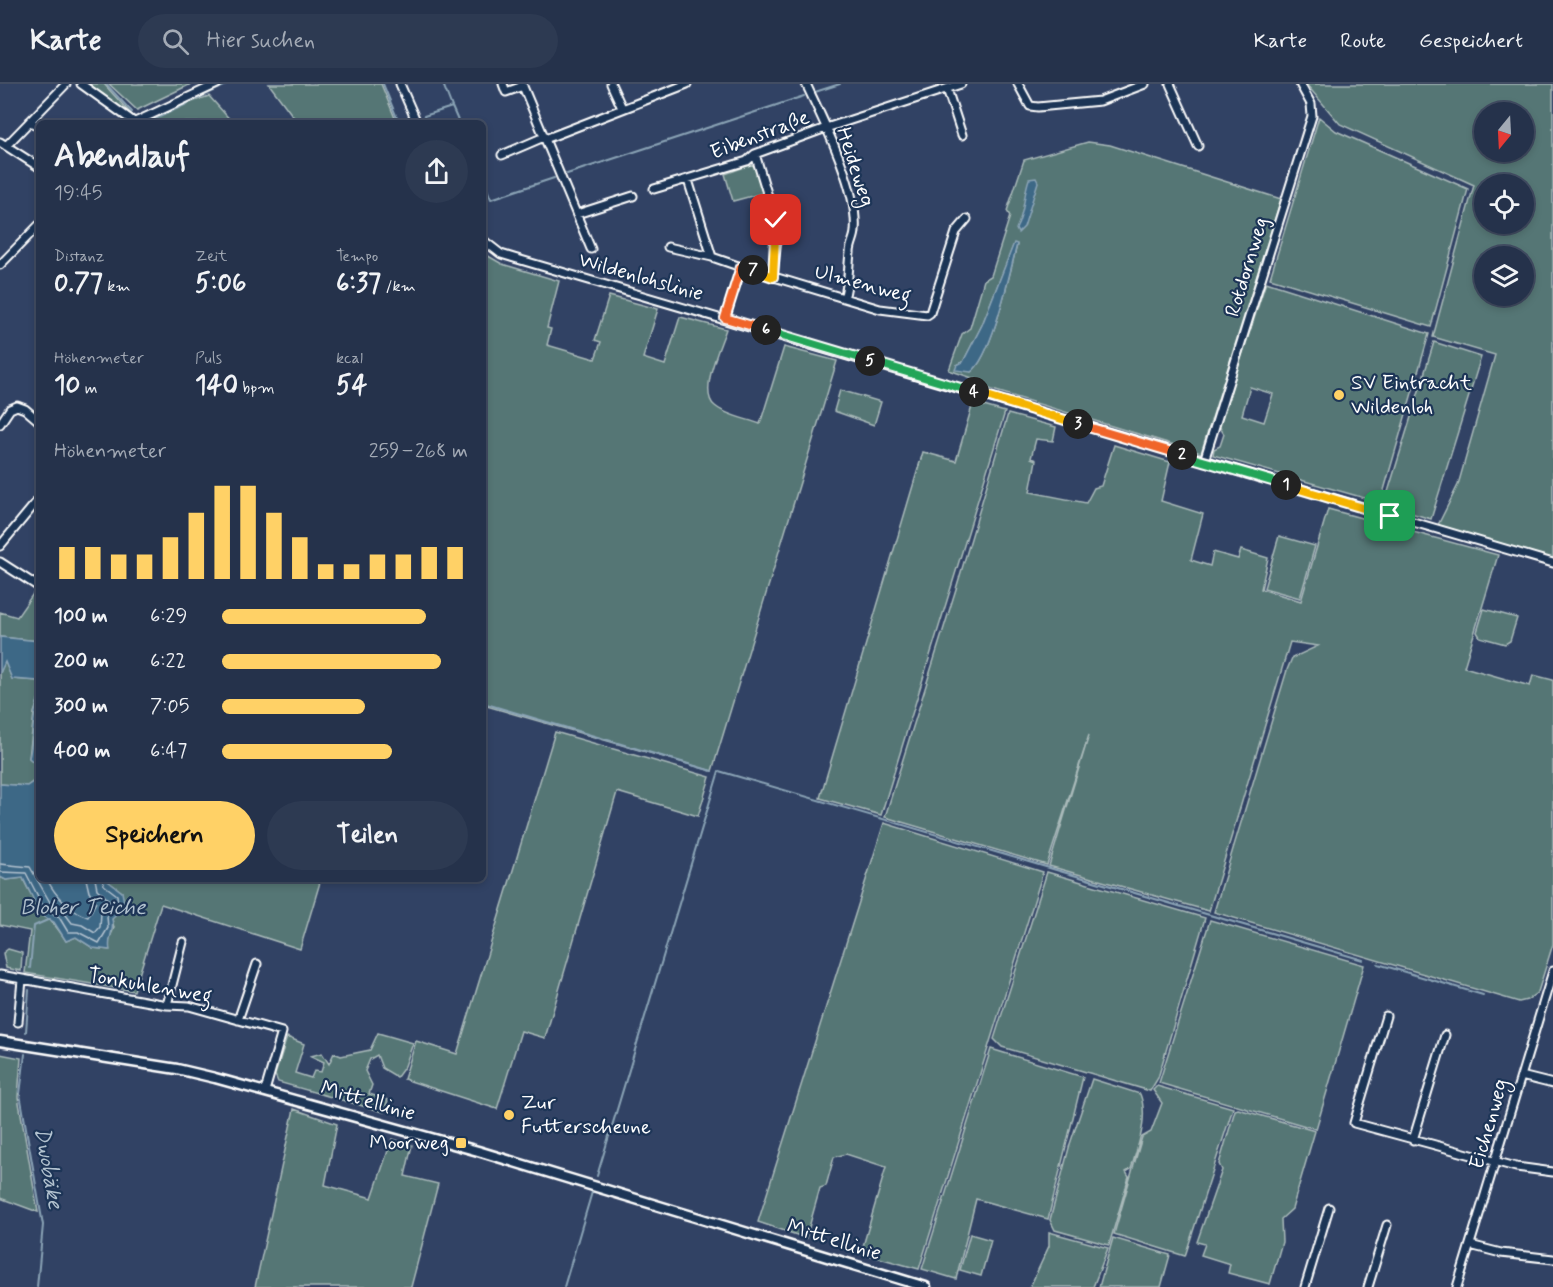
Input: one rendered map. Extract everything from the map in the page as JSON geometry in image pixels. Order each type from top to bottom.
[{"type":"street","points":[[36,165],[3,144],[30,121],[66,84]]},
{"type":"street","points":[[81,84],[130,120]]},
{"type":"street","points":[[137,120],[217,84]]},
{"type":"street","points":[[400,84],[416,120]]},
{"type":"street","points":[[503,84],[506,92],[522,85],[591,249]]},
{"type":"street","points":[[611,84],[622,108]]},
{"type":"street","points":[[502,155],[687,84]]},
{"type":"street","name":"Heideweg","points":[[806,84],[826,128],[855,212],[855,231],[850,250],[847,290],[844,298]]},
{"type":"street","name":"Eibenstraße","points":[[654,189],[747,161],[755,154],[826,128],[961,84]]},
{"type":"street","points":[[1018,84],[1030,106],[1038,107],[1100,101],[1145,84]]},
{"type":"street","points":[[1170,84],[1198,146]]},
{"type":"street","name":"Rotdornweg","points":[[1204,461],[1312,116],[1311,104],[1300,84]]},
{"type":"street","points":[[947,89],[962,135]]},
{"type":"street","points":[[30,121],[36,126]]},
{"type":"street","points":[[755,154],[778,229],[773,277]]},
{"type":"street","name":"Eibenstraße","points":[[688,180],[712,257]]},
{"type":"street","points":[[577,214],[633,196]]},
{"type":"street","name":"Ulmenweg","points":[[741,267],[899,314],[927,315],[930,313],[956,232],[967,219]]},
{"type":"street","points":[[0,265],[36,228]]},
{"type":"street","name":"Wildenlohslinie","points":[[486,242],[501,254],[514,258],[725,318],[1553,563]]},
{"type":"street","points":[[668,247],[712,257],[741,267],[725,318]]},
{"type":"street","points":[[0,424],[10,409],[17,406],[25,409],[36,418]]},
{"type":"street","points":[[0,546],[36,504]]},
{"type":"street","points":[[0,562],[36,585]]},
{"type":"street","points":[[167,1005],[183,942]]},
{"type":"street","points":[[238,1020],[257,964]]},
{"type":"street","name":"Eichenweg","points":[[1457,1287],[1553,971]]},
{"type":"street","name":"Tonkuhlenweg","points":[[0,975],[167,1005],[189,1006],[282,1032],[265,1092]]},
{"type":"street","points":[[18,1022],[22,980]]},
{"type":"street","points":[[1386,1016],[1354,1123],[1496,1161],[1553,1172]]},
{"type":"street","points":[[1413,1140],[1445,1035]]},
{"type":"street","name":"Mittellinie","points":[[0,1041],[177,1069],[265,1092],[478,1151],[926,1287]]},
{"type":"street","points":[[1521,1076],[1553,1084]]},
{"type":"street","points":[[1305,1287],[1329,1208]]},
{"type":"street","points":[[1368,1287],[1387,1225]]},
{"type":"street","points":[[1470,1245],[1501,1253],[1553,1259]]},
{"type":"green space","points":[[86,84],[104,84],[132,115],[129,116]]},
{"type":"green space","points":[[109,84],[191,84],[137,110]]},
{"type":"green space","points":[[269,84],[381,84],[396,120],[296,120]]},
{"type":"green space","points":[[1306,84],[1553,84],[1553,559],[1438,525],[1458,485],[1495,355],[1433,337],[1474,185],[1340,124]]},
{"type":"green space","points":[[209,96],[230,120],[140,120]]},
{"type":"green space","points":[[1319,117],[1336,131],[1468,189],[1431,327],[1270,278]]},
{"type":"green space","points":[[1088,142],[1110,145],[1281,199],[1201,453],[976,385],[978,380],[949,370],[962,334],[970,328],[984,280],[991,276],[1010,216],[1007,211],[1024,160]],"holes":[[[1014,244],[1017,245],[993,332],[979,363],[971,372],[957,365],[963,362],[982,325]]]},
{"type":"green space","points":[[750,165],[755,166],[763,193],[733,201],[725,174]]},
{"type":"green space","points":[[486,255],[502,264],[559,281],[547,328],[551,329],[547,345],[595,359],[601,342],[595,340],[609,296],[658,309],[643,358],[665,365],[680,317],[726,329],[709,381],[710,400],[724,412],[760,424],[784,347],[837,361],[712,771],[486,706]]},
{"type":"green space","name":"SV Eintracht Wildenloh","points":[[1266,282],[1429,334],[1382,497],[1368,499],[1213,455],[1214,449],[1220,446],[1224,434],[1219,426]],"holes":[[[1250,387],[1273,394],[1264,422],[1242,415]]]},
{"type":"green space","points":[[1434,342],[1481,357],[1431,519],[1384,505]]},
{"type":"green space","points":[[840,390],[881,402],[874,425],[834,411]]},
{"type":"green space","points":[[973,403],[1005,412],[881,815],[820,798],[923,452],[956,461]]},
{"type":"green space","points":[[1008,414],[1056,427],[1053,441],[1036,439],[1031,458],[1036,460],[1030,492],[1086,503],[1094,488],[1101,486],[1114,445],[1170,462],[1161,501],[1203,514],[1191,560],[1210,566],[1213,552],[1238,559],[1241,550],[1268,558],[1261,589],[1301,601],[1328,509],[1498,555],[1464,667],[1530,686],[1533,675],[1553,680],[1553,944],[1538,992],[1527,1000],[1519,1002],[1214,912],[1287,670],[1292,658],[1318,646],[1290,642],[1209,911],[1049,866],[1089,735],[1047,865],[885,817]]},
{"type":"green space","points":[[1279,536],[1315,546],[1300,598],[1264,588]]},
{"type":"green space","points":[[36,589],[36,641],[0,637],[0,612],[17,617]]},
{"type":"green space","points":[[1484,609],[1517,618],[1510,641],[1505,644],[1480,637],[1477,632]]},
{"type":"green space","points":[[5,661],[12,679],[36,681],[36,707],[29,758],[36,764],[36,779],[27,786],[0,784],[0,673]]},
{"type":"green space","points":[[555,732],[710,777],[698,816],[617,792],[545,1038],[521,1031],[497,1109],[404,1079],[416,1041],[457,1054]]},
{"type":"green space","points":[[884,823],[1043,872],[919,1269],[861,1253],[886,1167],[846,1154],[834,1157],[826,1186],[820,1188],[806,1238],[758,1222]]},
{"type":"green space","points":[[1047,872],[1205,918],[1158,1078],[1150,1091],[1002,1047],[994,1039]]},
{"type":"green space","points":[[0,877],[6,880],[23,878],[32,895],[66,941],[76,937],[93,948],[109,950],[108,942],[114,928],[112,919],[122,892],[109,882],[320,882],[300,949],[161,904],[134,991],[25,973],[30,931],[0,925]]},
{"type":"green space","points":[[1210,920],[1364,965],[1316,1129],[1159,1083]]},
{"type":"green space","points":[[8,949],[22,953],[21,971],[6,968],[3,953]]},
{"type":"green space","points":[[378,1033],[413,1043],[405,1066],[397,1077],[382,1068],[377,1055],[370,1059],[365,1071],[372,1085],[369,1094],[388,1100],[384,1112],[278,1082],[275,1075],[287,1037],[304,1044],[295,1073],[311,1078],[314,1071],[321,1072],[324,1062],[311,1056],[322,1053],[329,1064],[334,1053],[341,1056],[370,1050]]},
{"type":"green space","points":[[991,1049],[1083,1077],[1048,1219],[976,1199],[956,1279],[922,1269]]},
{"type":"green space","points":[[0,1054],[21,1058],[18,1097],[38,1212],[0,1198]]},
{"type":"green space","points":[[1092,1079],[1140,1094],[1143,1112],[1139,1141],[1131,1169],[1126,1172],[1129,1177],[1109,1245],[1055,1230],[1050,1220],[1070,1144]]},
{"type":"green space","points":[[1157,1086],[1233,1108],[1185,1256],[1114,1234],[1142,1137],[1151,1132],[1162,1103],[1153,1090]]},
{"type":"green space","points":[[294,1109],[337,1124],[325,1185],[372,1198],[392,1139],[412,1145],[405,1176],[438,1184],[411,1287],[255,1287]]},
{"type":"green space","points":[[1235,1110],[1315,1131],[1292,1209],[1281,1219],[1282,1242],[1270,1284],[1228,1273],[1230,1264],[1201,1255],[1205,1244],[1197,1242],[1222,1170],[1219,1164]]},
{"type":"green space","points":[[1049,1232],[1108,1248],[1093,1287],[1030,1287],[1049,1246]]},
{"type":"green space","points":[[970,1234],[991,1240],[981,1276],[960,1270]]},
{"type":"green space","points":[[1113,1238],[1170,1255],[1161,1287],[1099,1287]]},
{"type":"water","points":[[1036,178],[1038,182],[1024,227],[1018,233],[1016,229],[1021,217],[1029,179]]},
{"type":"water","points":[[1014,243],[1017,244],[1005,293],[986,350],[971,372],[955,370],[957,365],[963,362],[982,325]]},
{"type":"water","points":[[0,637],[36,641],[36,681],[12,679],[5,662],[0,673]]},
{"type":"water","points":[[36,708],[36,764],[29,758]]},
{"type":"water","name":"Bloher Teiche","points":[[36,780],[36,882],[109,882],[122,892],[125,907],[112,919],[110,950],[93,948],[76,937],[66,941],[54,922],[41,915],[23,878],[6,880],[0,877],[0,784],[27,786]]},
{"type":"waterway","points":[[106,84],[132,112]]},
{"type":"waterway","points":[[153,120],[228,84]]},
{"type":"waterway","points":[[383,84],[398,120]]},
{"type":"waterway","name":"Dwobäke","points":[[424,116],[452,107],[443,84]]},
{"type":"waterway","points":[[815,92],[840,84]]},
{"type":"waterway","points":[[567,174],[804,96]]},
{"type":"waterway","points":[[452,107],[458,120]]},
{"type":"waterway","points":[[486,186],[491,199],[554,178]]},
{"type":"waterway","points":[[486,704],[712,771]]},
{"type":"waterway","points":[[597,1176],[719,771],[1363,960]]},
{"type":"waterway","name":"Dwobäke","points":[[30,968],[34,926],[50,919]]},
{"type":"waterway","points":[[1378,964],[1483,995]]},
{"type":"waterway","name":"Dwobäke","points":[[26,1032],[29,990]]},
{"type":"waterway","name":"Dwobäke","points":[[25,1054],[20,1094],[43,1225],[37,1287]]},
{"type":"waterway","points":[[564,1287],[592,1192]]},
{"type":"place","name":"SV Eintracht Wildenloh","points":[[1339,395]]},
{"type":"place","name":"Zur Futterscheune","points":[[509,1115]]},
{"type":"place","name":"Moorweg","points":[[461,1143]]},
{"type":"route","points":[[776,220],[778,229],[773,277],[741,267],[725,318],[1390,516]]}]
